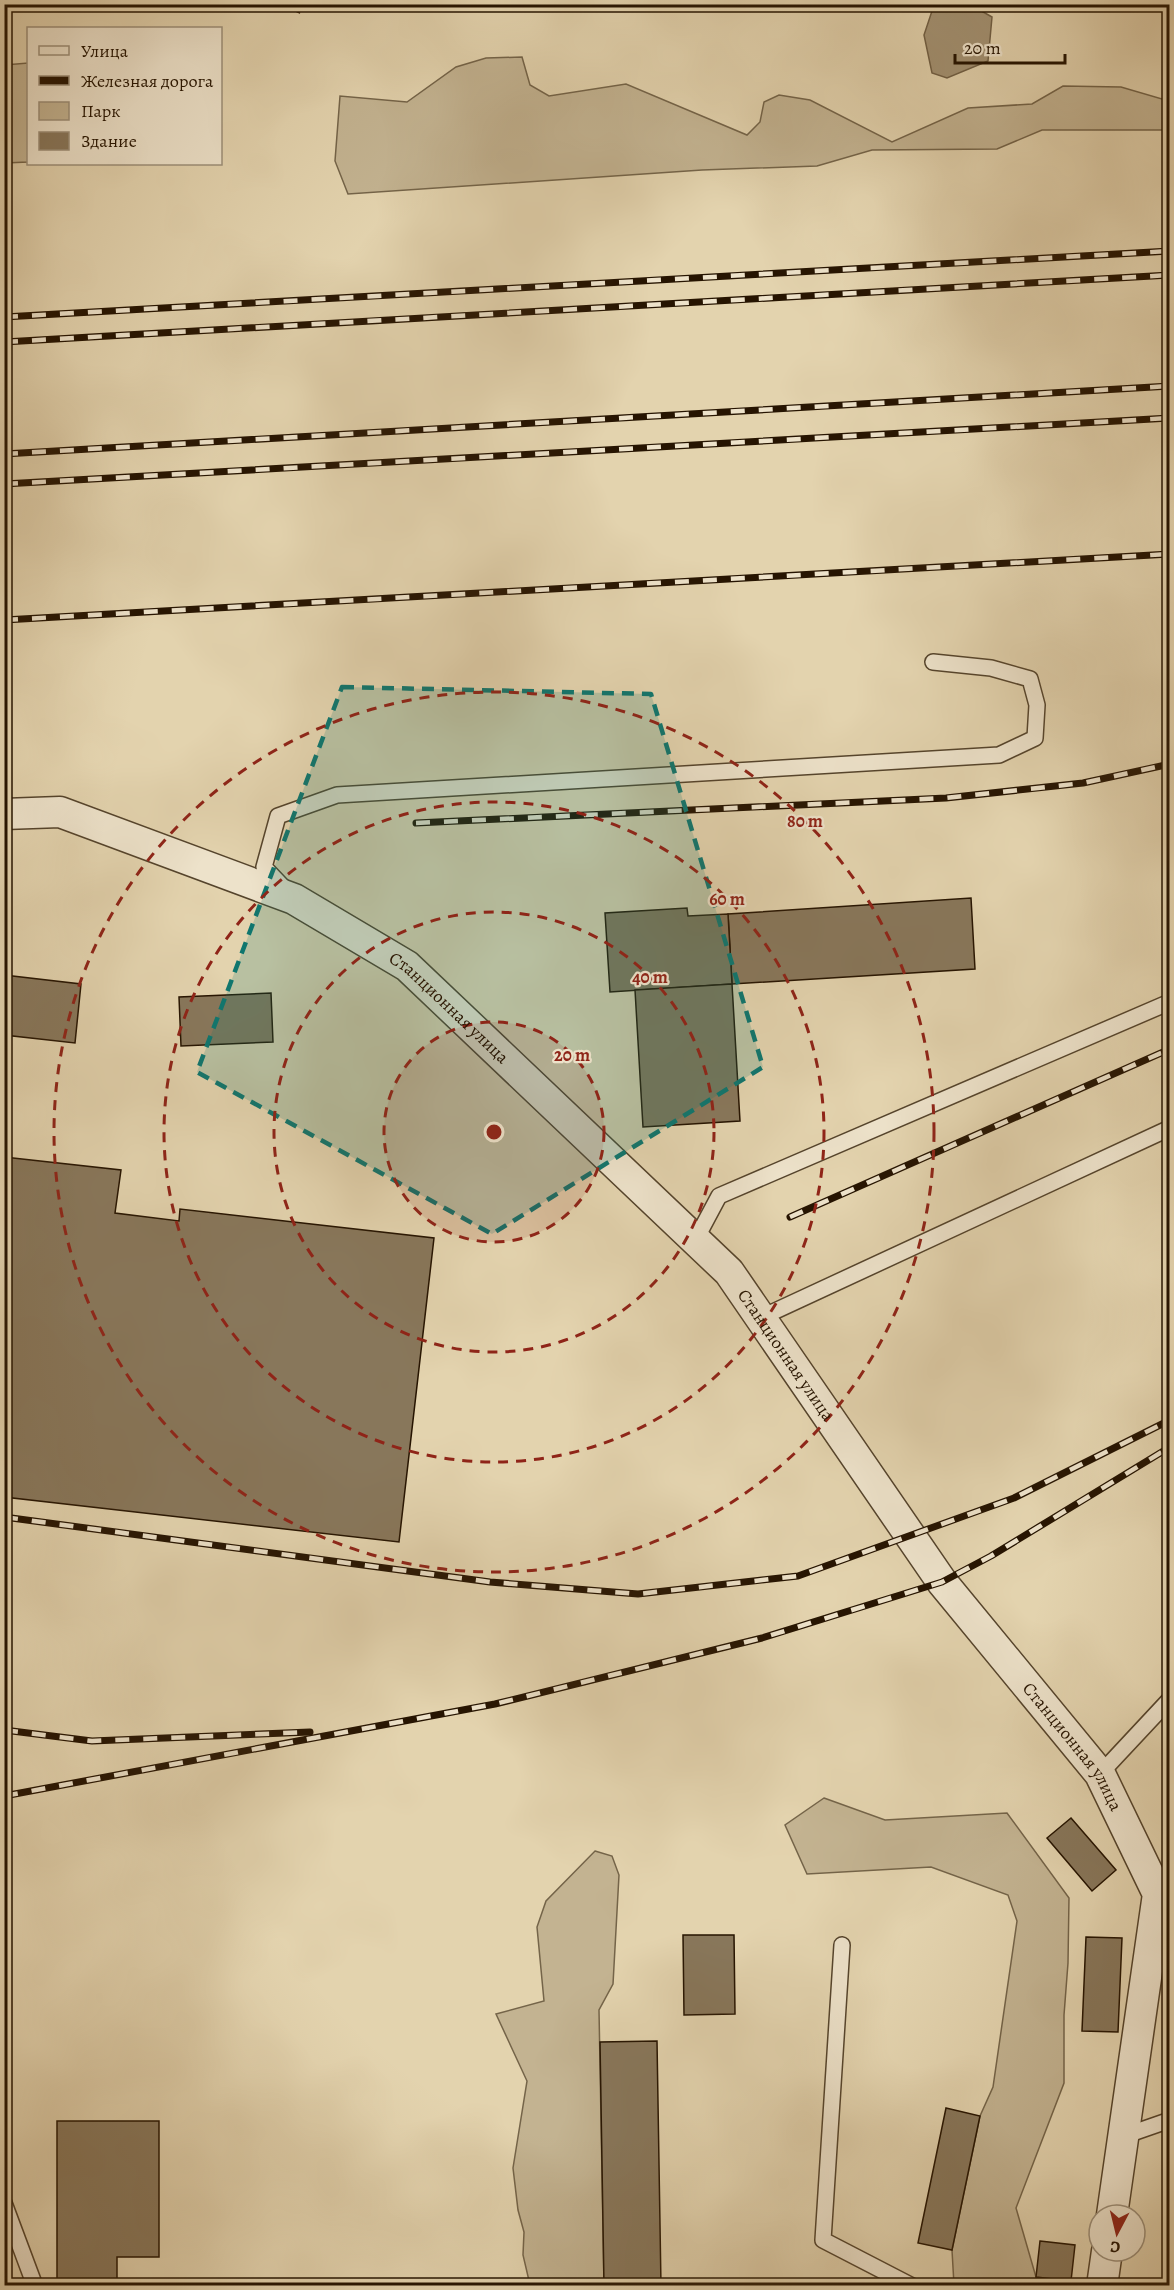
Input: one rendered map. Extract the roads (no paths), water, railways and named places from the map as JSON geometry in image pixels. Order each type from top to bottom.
[{"type":"street","name":"Станционная улица","points":[[4,814],[60,812],[294,899],[407,966],[729,1272],[942,1582],[1100,1774],[1158,1894],[1114,2203]]},
{"type":"street","points":[[1102,2286],[1105,2263]]},
{"type":"lane","points":[[294,899],[264,867],[278,816],[337,795],[999,755],[1035,738],[1037,705],[1030,679],[991,668],[933,662]]},
{"type":"lane","points":[[695,1241],[719,1196],[1170,1002]]},
{"type":"lane","points":[[760,1318],[1170,1128]]},
{"type":"lane","points":[[1100,1774],[1170,1699]]},
{"type":"lane","points":[[842,1945],[823,2240],[912,2286]]},
{"type":"lane","points":[[1124,2136],[1170,2120]]},
{"type":"lane","points":[[4,2203],[35,2286]]},
{"type":"railway","points":[[4,317],[1170,251]]},
{"type":"railway","points":[[4,342],[1170,275]]},
{"type":"railway","points":[[4,454],[1170,386]]},
{"type":"railway","points":[[4,484],[1170,418]]},
{"type":"railway","points":[[4,620],[1170,554]]},
{"type":"railway","points":[[416,823],[946,798],[1083,783],[1170,764]]},
{"type":"railway","points":[[790,1217],[1170,1049]]},
{"type":"railway","points":[[4,1517],[490,1582],[638,1594],[798,1576],[1014,1498],[1170,1420]]},
{"type":"railway","points":[[4,1796],[495,1704],[762,1638],[942,1582],[991,1556],[1170,1447]]},
{"type":"railway","points":[[4,1730],[92,1741],[310,1732]]}]
